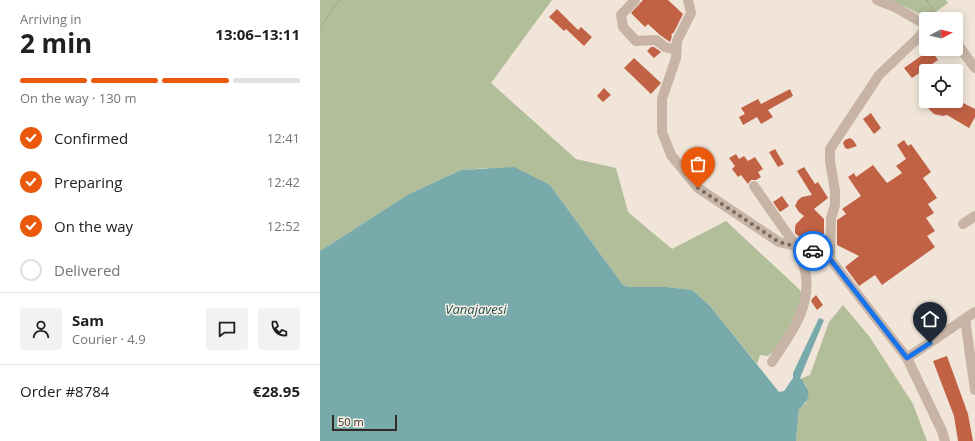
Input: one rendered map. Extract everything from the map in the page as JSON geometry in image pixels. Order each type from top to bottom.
[{"type":"street","points":[[635,0],[621,15],[623,27],[636,41],[656,40],[665,47],[676,50]]},
{"type":"street","points":[[688,0],[691,13],[677,41],[676,58],[662,99],[662,132],[671,155],[698,188],[779,242],[813,251],[830,259],[907,358],[942,431],[945,441]]},
{"type":"street","points":[[877,0],[896,7],[919,22]]},
{"type":"street","points":[[830,259],[831,218],[835,205],[835,191],[830,161],[830,149],[879,75],[919,37]]},
{"type":"street","points":[[963,52],[975,68]]},
{"type":"street","points":[[754,186],[796,246],[806,274],[807,296],[799,319],[772,362]]},
{"type":"street","points":[[964,224],[975,216]]},
{"type":"street","points":[[907,358],[975,312]]},
{"type":"street","points":[[965,319],[975,390]]},
{"type":"path","points":[[320,28],[340,0]]},
{"type":"path","points":[[927,0],[934,12]]},
{"type":"green space","points":[[320,0],[552,0],[491,83],[576,159],[616,168],[628,212],[672,249],[726,221],[799,289],[804,297],[779,346],[768,356],[760,355],[757,364],[710,306],[692,290],[667,287],[628,287],[623,285],[550,185],[486,168],[461,170],[409,194],[320,251]]},
{"type":"green space","points":[[891,0],[946,0],[948,3],[936,12],[919,12],[919,14]]},
{"type":"green space","points":[[843,305],[869,336],[913,404],[927,441],[796,441],[799,409],[806,403],[807,386],[800,379],[810,375],[829,322]]},
{"type":"water","name":"Vanajavesi","points":[[514,167],[550,185],[623,285],[628,287],[667,287],[692,290],[710,306],[779,392],[784,391],[793,378],[793,373],[819,318],[824,320],[800,378],[808,390],[808,397],[799,409],[796,441],[320,441],[320,251],[409,194],[461,170]]},
{"type":"building","points":[[643,0],[668,0],[683,14],[671,35],[670,42],[648,24],[645,27],[631,13]]},
{"type":"building","points":[[557,9],[578,30],[581,27],[592,37],[584,46],[566,29],[564,31],[549,17]]},
{"type":"building","points":[[651,47],[654,47],[661,52],[654,58],[647,51]]},
{"type":"building","points":[[921,56],[935,56],[938,60],[932,64],[919,64],[919,73],[912,78],[904,68]]},
{"type":"building","points":[[634,58],[661,83],[651,94],[624,68]]},
{"type":"building","points":[[604,88],[611,95],[603,102],[597,96]]},
{"type":"building","points":[[790,89],[793,96],[768,110],[773,117],[761,124],[757,117],[743,125],[739,117],[745,114],[741,108],[758,99],[761,104]]},
{"type":"building","points":[[963,103],[975,109],[975,117],[969,128],[947,115],[943,116],[934,114],[928,108],[963,108]]},
{"type":"building","points":[[871,113],[881,128],[874,134],[863,119]]},
{"type":"building","points":[[850,138],[857,146],[848,149],[845,148],[843,143],[845,140]]},
{"type":"building","points":[[904,140],[908,146],[911,144],[931,172],[923,178],[937,198],[928,204],[934,213],[926,218],[935,231],[927,236],[935,247],[882,285],[875,275],[859,286],[845,267],[859,256],[837,245],[837,220],[846,214],[842,209],[861,196],[848,177],[854,173],[856,177],[873,165],[887,183],[902,173],[896,166],[906,159],[897,145]]},
{"type":"building","points":[[775,149],[784,164],[778,167],[769,152]]},
{"type":"building","points":[[736,154],[739,159],[744,156],[748,161],[755,157],[763,169],[758,172],[761,177],[756,180],[751,180],[748,184],[741,175],[738,177],[732,169],[735,166],[729,158]]},
{"type":"building","points":[[804,167],[815,184],[818,182],[828,198],[814,209],[824,219],[824,239],[813,233],[808,237],[802,238],[795,233],[796,224],[804,216],[795,206],[798,200],[802,197],[812,195],[797,171]]},
{"type":"building","points":[[782,196],[789,206],[780,212],[773,202]]},
{"type":"building","points":[[816,295],[823,305],[817,310],[811,301]]},
{"type":"building","points":[[947,356],[968,414],[973,441],[958,441],[954,416],[933,361]]},
{"type":"way so far","points":[[698,188],[779,242],[813,251]]},
{"type":"route","points":[[813,251],[830,259],[907,358],[930,343]]}]
